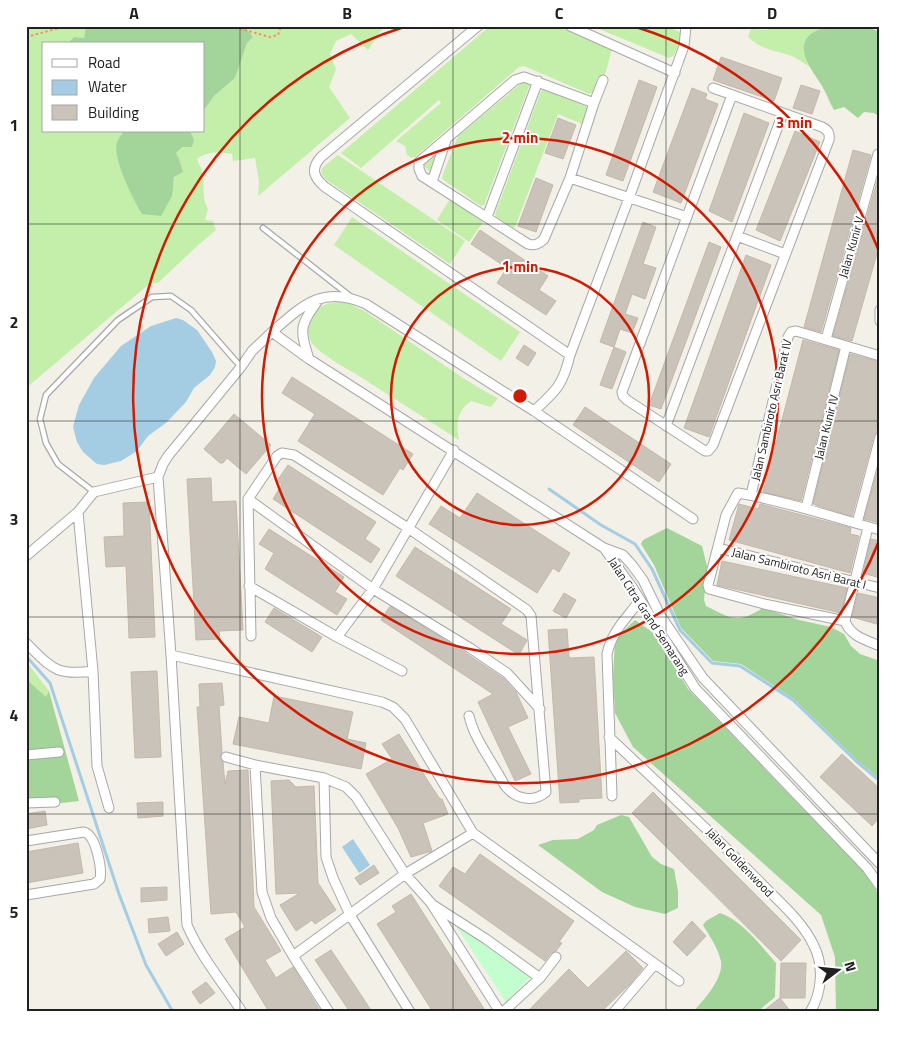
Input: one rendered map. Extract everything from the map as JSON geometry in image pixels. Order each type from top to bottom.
[{"type":"street","points":[[478,26],[321,157],[316,163],[313,172],[316,180],[325,187],[570,355]]},
{"type":"street","points":[[570,26],[674,73]]},
{"type":"street","points":[[534,411],[555,391],[566,373],[570,355],[684,46],[686,26]]},
{"type":"street","points":[[594,103],[538,81],[524,77],[516,80],[419,162],[419,169],[422,176],[528,244],[540,244],[544,239],[570,178],[603,80]]},
{"type":"street","points":[[487,217],[538,81]]},
{"type":"street","points":[[713,88],[822,127],[828,130],[829,134],[712,449],[704,451],[627,400],[622,392],[732,95]]},
{"type":"street","points":[[666,426],[783,114]]},
{"type":"street","points":[[432,182],[446,140]]},
{"type":"street","name":"Jalan Kunir V","points":[[826,339],[878,154]]},
{"type":"street","points":[[570,178],[687,218]]},
{"type":"street","points":[[737,236],[785,254]]},
{"type":"street","points":[[309,359],[302,337],[304,320],[321,297]]},
{"type":"street","points":[[242,1012],[193,940],[187,925],[158,477],[168,456],[241,367],[252,350],[301,306],[321,297],[352,297],[534,411],[693,519]]},
{"type":"street","points":[[880,310],[880,321]]},
{"type":"street","name":"Jalan Sambiroto Asri Barat IV","points":[[751,495],[789,334],[796,331],[826,339]]},
{"type":"street","points":[[272,332],[309,359],[454,450],[604,548]]},
{"type":"street","points":[[826,339],[880,356]]},
{"type":"street","name":"Jalan Kunir IV","points":[[806,508],[846,346]]},
{"type":"street","points":[[857,523],[880,437]]},
{"type":"street","points":[[336,637],[374,589],[454,450]]},
{"type":"street","points":[[251,636],[248,499],[277,456],[282,453],[294,455],[408,528],[527,610],[530,616],[540,710],[546,792],[542,796],[528,799],[517,796],[508,789],[476,736],[470,716]]},
{"type":"street","points":[[26,556],[78,512],[94,492],[158,477]]},
{"type":"street","points":[[845,621],[764,604],[709,589],[708,585],[726,515],[738,492],[806,508],[831,517],[880,530]]},
{"type":"street","points":[[248,499],[374,589],[508,673],[540,710]]},
{"type":"street","points":[[78,512],[93,672],[97,766],[109,808]]},
{"type":"street","points":[[868,527],[845,621],[856,636],[880,646]]},
{"type":"street","name":"Jalan Citra Grand Semarang","points":[[604,548],[640,600],[704,678],[880,864]]},
{"type":"street","name":"Jalan Citra Grand Semarang","points":[[604,548],[623,555],[643,580],[656,618],[695,688],[867,868],[880,886]]},
{"type":"street","name":"Jalan Sambiroto Asri Barat I","points":[[718,548],[880,588]]},
{"type":"street","points":[[249,586],[336,637],[402,671]]},
{"type":"street","points":[[612,796],[607,654],[616,629],[640,600]]},
{"type":"street","points":[[26,643],[53,668],[73,674],[93,672]]},
{"type":"street","points":[[171,655],[382,702],[393,707],[405,719],[473,833],[679,981]]},
{"type":"street","name":"Jalan Goldenwood","points":[[609,737],[705,826],[792,915],[807,934],[819,959],[820,973],[818,995],[810,1012]]},
{"type":"street","points":[[26,755],[59,752]]},
{"type":"street","points":[[226,757],[255,765],[324,778],[346,787],[356,798],[405,874],[431,903],[502,1012],[540,978],[556,957]]},
{"type":"street","points":[[255,765],[262,892],[271,918],[292,956],[329,1012]]},
{"type":"street","points":[[324,778],[326,857],[333,878],[350,915],[410,1012]]},
{"type":"street","points":[[26,803],[55,802]]},
{"type":"street","points":[[26,841],[84,832],[89,833],[101,870],[100,879],[88,886],[26,895]]},
{"type":"street","points":[[292,956],[405,874],[473,833]]},
{"type":"street","points":[[431,903],[486,939],[540,978]]},
{"type":"street","points":[[614,1012],[655,964]]},
{"type":"lane","points":[[263,228],[352,297]]},
{"type":"lane","points":[[94,492],[58,464],[46,443],[40,419],[46,395],[118,320],[152,297],[171,296],[191,310],[241,367]]},
{"type":"path","points":[[26,37],[67,26]]},
{"type":"path","points":[[230,26],[270,37],[278,35],[281,26]]},
{"type":"green space","points":[[26,26],[86,26],[84,38],[74,37],[69,42],[42,42],[42,132],[122,132],[117,143],[173,185],[179,166],[175,153],[194,140],[190,132],[205,132],[205,109],[214,96],[235,78],[247,43],[253,37],[244,26],[384,26],[368,50],[351,34],[336,41],[330,54],[336,69],[329,87],[350,118],[258,196],[259,181],[255,158],[233,161],[232,154],[209,153],[197,159],[203,175],[204,197],[208,209],[205,220],[213,221],[216,230],[159,282],[148,285],[26,388]]},
{"type":"green space","points":[[86,26],[244,26],[253,37],[247,43],[235,78],[214,96],[205,109],[205,42],[69,42],[74,37],[84,38]]},
{"type":"green space","points":[[490,26],[556,26],[612,49],[605,75],[598,77],[593,92],[589,94],[524,66],[519,67],[415,157],[412,158],[407,155],[405,146],[396,141],[441,103],[439,100],[361,168],[341,153]]},
{"type":"green space","points":[[592,26],[664,26],[683,33],[674,55],[669,58]]},
{"type":"green space","points":[[772,26],[829,26],[814,32],[806,58],[810,67],[792,56],[764,48],[748,37],[751,29],[767,30]]},
{"type":"green space","points":[[829,26],[865,26],[880,32],[880,117],[874,113],[864,112],[858,118],[844,107],[834,110],[824,89],[809,66],[804,51],[804,44],[807,38],[814,32]]},
{"type":"green space","points":[[524,81],[530,84],[484,205],[481,206],[442,179],[443,174],[458,136]]},
{"type":"green space","points":[[544,89],[587,107],[587,110],[582,124],[558,114],[513,228],[496,217],[495,214],[541,91]]},
{"type":"green space","points":[[122,132],[190,132],[194,140],[192,147],[182,147],[176,153],[183,172],[174,177],[172,196],[161,216],[142,214],[120,168],[116,149],[117,142]]},
{"type":"green space","points":[[438,152],[430,172],[423,165]]},
{"type":"green space","points":[[338,155],[465,241],[450,264],[325,179],[321,172],[323,167]]},
{"type":"green space","points":[[450,199],[483,222],[469,242],[437,220]]},
{"type":"green space","points":[[352,217],[520,332],[501,361],[334,245]]},
{"type":"green space","points":[[340,302],[350,304],[366,312],[463,378],[498,398],[491,407],[471,401],[462,409],[458,419],[459,440],[332,360],[315,347],[309,336],[309,321],[318,308]]},
{"type":"green space","points":[[667,528],[702,546],[707,566],[704,600],[706,606],[734,618],[747,616],[763,608],[799,620],[831,627],[844,634],[851,646],[860,654],[880,661],[880,779],[857,760],[794,699],[741,664],[713,661],[681,628],[654,565],[641,544],[643,540]]},
{"type":"green space","points":[[635,620],[655,634],[688,689],[863,871],[880,896],[880,1012],[836,1012],[835,957],[821,915],[633,747],[615,713],[613,678],[615,639]]},
{"type":"green space","points":[[26,661],[49,691],[46,698],[26,679]]},
{"type":"green space","points":[[26,679],[46,697],[49,691],[79,801],[26,807]]},
{"type":"green space","points":[[621,815],[629,817],[652,857],[661,864],[674,869],[678,891],[678,908],[665,914],[635,907],[602,892],[538,845],[553,840],[578,839],[594,830],[597,825]]},
{"type":"green space","points":[[720,913],[744,928],[776,963],[775,997],[757,1012],[693,1012],[712,988],[721,968],[720,956],[703,925],[706,921]]},
{"type":"green space","points":[[457,927],[463,928],[530,977],[506,1002]]},
{"type":"water","points":[[176,318],[183,320],[197,330],[212,352],[216,361],[215,367],[210,375],[194,388],[186,402],[166,423],[148,436],[137,451],[121,461],[104,465],[97,464],[83,452],[77,442],[73,427],[79,405],[94,378],[121,346],[151,326]]},
{"type":"water","points":[[353,839],[370,865],[359,873],[342,847]]},
{"type":"building","points":[[721,57],[782,78],[774,101],[713,80]]},
{"type":"building","points":[[639,80],[657,87],[623,181],[606,175]]},
{"type":"building","points":[[801,85],[820,91],[812,114],[793,108]]},
{"type":"building","points":[[692,88],[707,94],[705,99],[718,104],[681,203],[653,192]]},
{"type":"building","points":[[744,113],[769,123],[732,222],[709,211]]},
{"type":"building","points":[[558,118],[576,125],[563,159],[545,153]]},
{"type":"building","points":[[795,131],[820,142],[780,241],[756,230]]},
{"type":"building","points":[[853,150],[871,155],[821,332],[804,327]]},
{"type":"building","points":[[880,171],[880,243],[852,341],[833,336]]},
{"type":"building","points":[[536,178],[553,185],[536,232],[518,226]]},
{"type":"building","points":[[643,222],[656,227],[643,264],[656,268],[645,299],[632,294],[625,314],[638,318],[632,333],[620,329],[614,347],[600,342]]},
{"type":"building","points":[[480,230],[548,276],[539,290],[556,301],[546,315],[497,283],[507,268],[471,244]]},
{"type":"building","points":[[709,242],[721,247],[661,409],[649,405]]},
{"type":"building","points":[[746,255],[771,265],[709,437],[684,428]]},
{"type":"building","points":[[803,340],[839,350],[801,501],[763,492]]},
{"type":"building","points":[[524,345],[536,353],[528,366],[516,358]]},
{"type":"building","points":[[614,347],[626,352],[612,389],[600,385]]},
{"type":"building","points":[[850,354],[880,362],[880,413],[876,427],[880,427],[880,431],[874,435],[852,516],[813,504]]},
{"type":"building","points":[[292,377],[413,454],[403,470],[400,468],[383,495],[298,441],[315,414],[282,393]]},
{"type":"building","points":[[585,407],[671,464],[659,482],[573,425]]},
{"type":"building","points":[[234,414],[271,445],[246,474],[227,458],[223,463],[220,463],[204,449]]},
{"type":"building","points":[[880,462],[880,523],[864,519]]},
{"type":"building","points":[[288,465],[376,522],[365,539],[380,549],[371,563],[273,499],[282,484],[277,481]]},
{"type":"building","points":[[211,478],[212,502],[236,501],[243,630],[219,631],[220,639],[196,640],[187,479]]},
{"type":"building","points":[[477,493],[570,553],[559,572],[553,568],[537,593],[429,524],[441,506],[460,518]]},
{"type":"building","points":[[149,502],[155,637],[129,638],[126,566],[106,567],[104,537],[124,536],[123,503]]},
{"type":"building","points":[[739,504],[758,509],[760,504],[851,528],[850,534],[859,536],[850,573],[729,540]]},
{"type":"building","points":[[269,529],[344,577],[335,592],[347,599],[337,615],[265,569],[274,553],[259,544]]},
{"type":"building","points":[[871,539],[880,541],[880,578],[863,573]]},
{"type":"building","points":[[415,547],[511,609],[501,624],[527,640],[519,655],[396,576]]},
{"type":"building","points":[[722,561],[847,588],[841,613],[717,585]]},
{"type":"building","points":[[564,593],[576,600],[566,618],[553,611]]},
{"type":"building","points":[[858,593],[880,598],[880,625],[852,617]]},
{"type":"building","points":[[390,606],[503,678],[516,692],[528,718],[508,727],[531,774],[515,781],[478,702],[493,694],[381,620]]},
{"type":"building","points":[[274,608],[322,637],[312,652],[265,622]]},
{"type":"building","points":[[567,629],[569,658],[594,657],[602,798],[579,799],[579,802],[560,803],[548,630]]},
{"type":"building","points":[[157,671],[161,757],[135,758],[131,672]]},
{"type":"building","points":[[222,683],[224,705],[219,706],[222,752],[220,758],[223,762],[225,784],[228,771],[248,770],[254,907],[281,951],[265,960],[276,978],[293,967],[321,1012],[269,1012],[225,939],[245,927],[236,912],[211,914],[197,707],[200,707],[199,684]]},
{"type":"building","points":[[274,696],[353,712],[347,739],[366,743],[361,769],[233,744],[239,717],[269,723]]},
{"type":"building","points":[[399,734],[428,781],[440,799],[442,799],[448,814],[423,823],[432,851],[411,857],[398,828],[366,774],[392,759],[382,744]]},
{"type":"building","points":[[842,754],[880,789],[880,817],[872,826],[820,777]]},
{"type":"building","points":[[289,780],[296,787],[314,786],[318,883],[336,910],[315,924],[312,920],[296,931],[280,905],[300,893],[276,894],[271,781]]},
{"type":"building","points":[[653,792],[801,940],[781,961],[632,813]]},
{"type":"building","points":[[163,802],[163,816],[138,818],[137,803]]},
{"type":"building","points":[[45,811],[47,825],[26,829],[26,814]]},
{"type":"building","points":[[78,843],[83,873],[26,883],[26,852]]},
{"type":"building","points":[[480,854],[574,921],[559,942],[562,943],[545,961],[439,886],[453,867],[465,874]]},
{"type":"building","points":[[374,865],[379,873],[360,885],[355,878]]},
{"type":"building","points":[[167,887],[167,900],[141,902],[141,888]]},
{"type":"building","points":[[411,894],[486,1012],[433,1012],[377,924],[396,912],[392,906]]},
{"type":"building","points":[[168,917],[170,931],[149,933],[148,919]]},
{"type":"building","points":[[692,921],[706,936],[687,956],[673,942]]},
{"type":"building","points":[[177,932],[184,944],[166,956],[158,944]]},
{"type":"building","points":[[331,950],[372,1012],[350,1012],[315,960]]},
{"type":"building","points":[[626,951],[643,968],[630,984],[601,1012],[527,1012],[569,969],[588,988]]},
{"type":"building","points":[[781,963],[806,963],[805,998],[780,998]]},
{"type":"building","points":[[206,982],[215,993],[200,1004],[192,992]]},
{"type":"building","points":[[780,998],[791,1012],[762,1012],[776,1001]]},
{"type":"waterway","points":[[549,489],[601,525],[635,544],[652,569],[680,630],[712,663],[740,666],[793,700],[856,761],[880,781]]},
{"type":"waterway","points":[[26,656],[50,683],[119,894],[146,965],[173,1012]]}]
